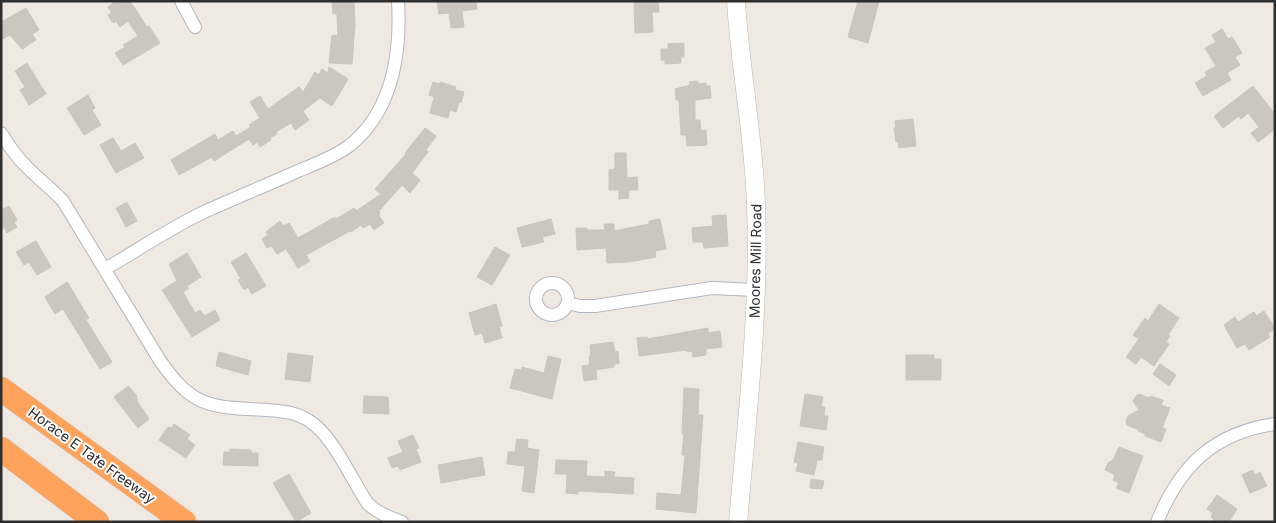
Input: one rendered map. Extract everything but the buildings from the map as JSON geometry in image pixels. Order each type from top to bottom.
[{"type":"highway","name":"Horace E Tate Freeway","points":[[1,389],[184,522]]},
{"type":"highway","points":[[1,449],[97,522]]},
{"type":"street","points":[[181,1],[195,26]]},
{"type":"street","points":[[105,269],[203,213],[334,156],[361,135],[380,109],[391,86],[396,63],[399,18],[398,1]]},
{"type":"street","name":"Moores Mill Road","points":[[736,1],[756,203],[755,290],[738,522]]},
{"type":"street","points":[[1,133],[10,148],[25,165],[64,201],[159,359],[172,378],[182,388],[195,398],[212,405],[285,411],[298,415],[315,425],[348,471],[359,492],[372,508],[402,522]]},
{"type":"street","points":[[568,303],[580,306],[595,306],[712,288],[755,290]]},
{"type":"street","points":[[1157,522],[1174,486],[1204,452],[1245,430],[1275,424]]}]
